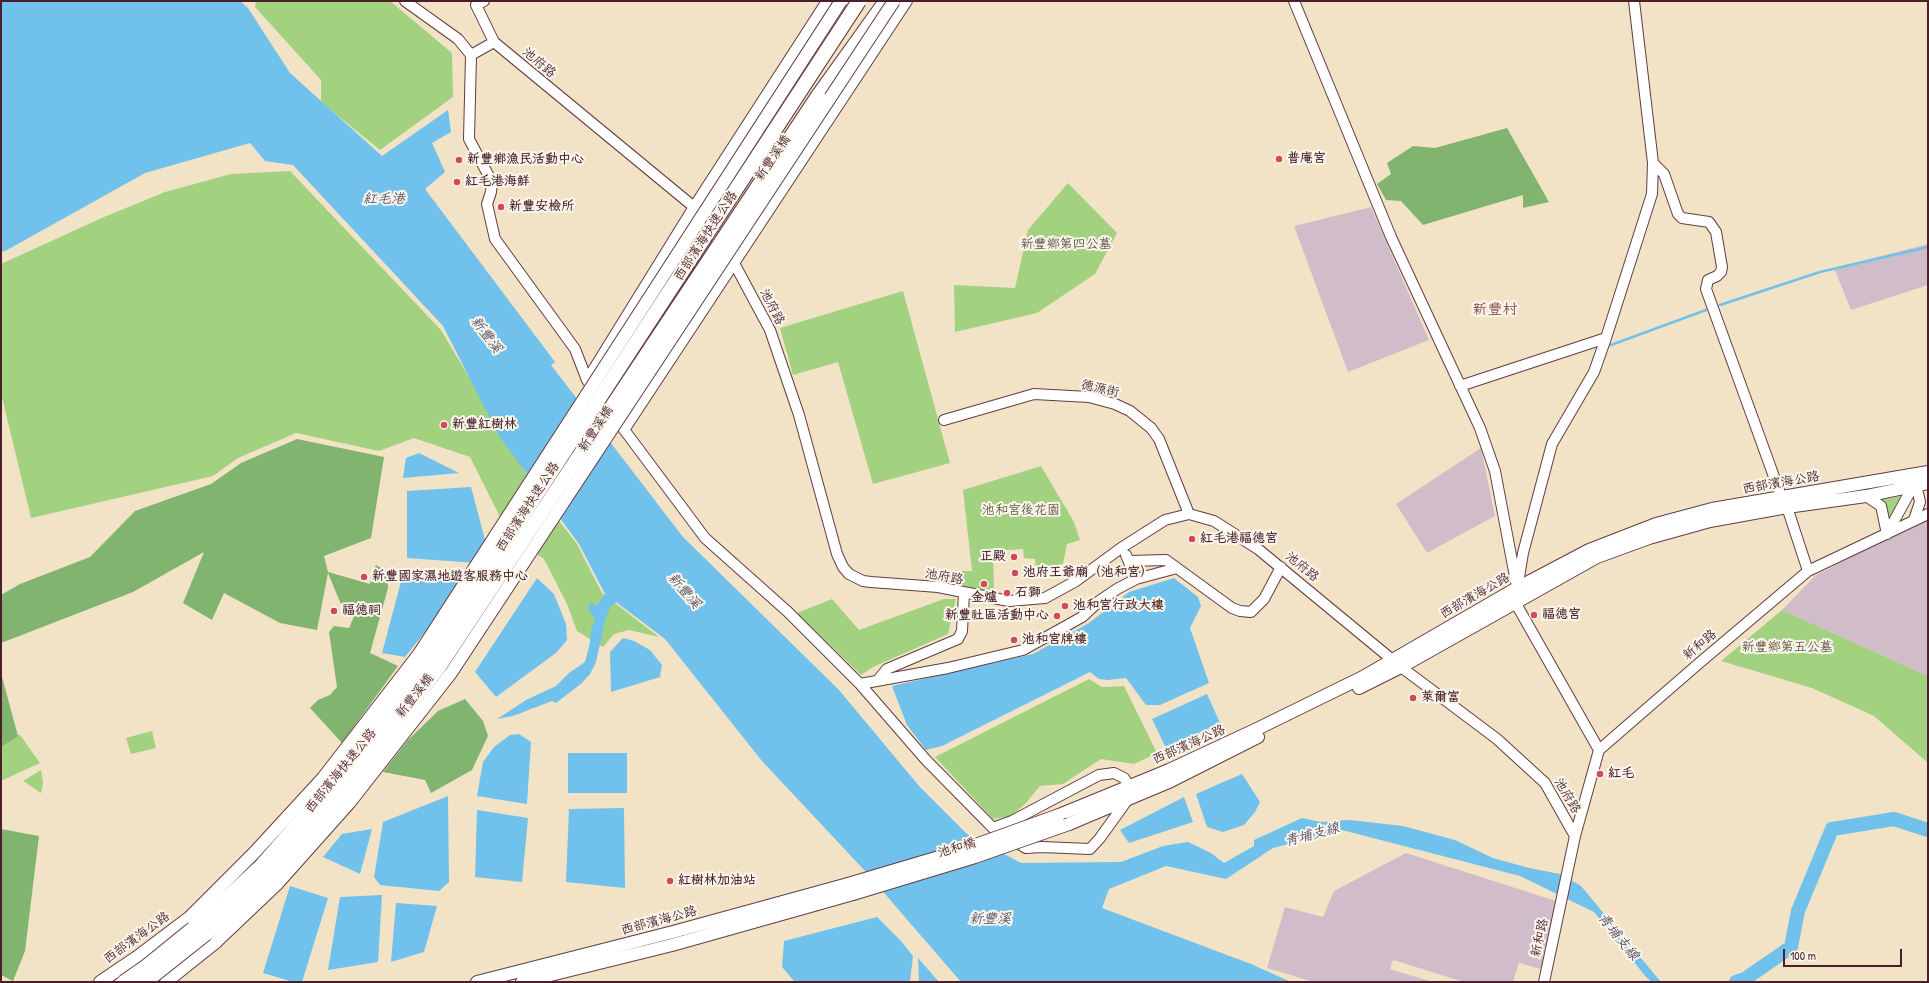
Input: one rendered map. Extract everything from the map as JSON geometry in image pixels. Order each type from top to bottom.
[{"type":"highway","name":"西部濱海快速公路","points":[[124,982],[147,966],[200,923],[261,866],[332,785],[429,659],[859,1]]},
{"type":"highway","name":"西部濱海快速公路","points":[[145,982],[208,932],[274,872],[344,791],[430,680],[818,96],[878,1]]},
{"type":"highway","points":[[818,96],[886,1]]},
{"type":"main road","name":"新豐溪橋","points":[[190,917],[254,853],[323,778],[419,654],[842,1]]},
{"type":"main road","name":"新豐溪橋","points":[[166,982],[216,942],[276,885],[350,802],[451,673],[894,1]]},
{"type":"main road","name":"西部濱海公路","points":[[1069,824],[1171,781],[1515,602],[1597,557],[1649,538],[1710,521],[1787,507],[1866,496],[1928,476]]},
{"type":"main road","name":"西部濱海公路","points":[[1059,815],[1129,786],[1264,726],[1363,677],[1397,663],[1517,588],[1589,550],[1656,524],[1712,509],[1781,496],[1910,482]]},
{"type":"main road","name":"池和橋","points":[[850,889],[1059,815]]},
{"type":"main road","name":"池和橋","points":[[850,889],[975,858],[1069,824]]},
{"type":"main road","name":"西部濱海公路","points":[[476,982],[850,889]]},
{"type":"main road","name":"西部濱海公路","points":[[522,982],[672,945],[850,889]]},
{"type":"main road","name":"西部濱海公路","points":[[100,982],[137,957],[190,917]]},
{"type":"street","points":[[405,1],[458,39],[471,55],[469,139],[492,182],[491,192],[487,204],[494,239],[575,349],[587,380],[705,538],[788,612],[860,684],[926,760],[993,828],[1014,841],[1026,848],[1042,847],[1090,849],[1100,838],[1128,798]]},
{"type":"street","points":[[471,55],[494,42],[476,5],[484,1]]},
{"type":"street","points":[[587,380],[604,355],[694,207],[827,1]]},
{"type":"street","points":[[624,430],[908,1]]},
{"type":"street","points":[[1294,1],[1391,237],[1480,428],[1495,471],[1517,588]]},
{"type":"street","points":[[1575,836],[1599,750],[1515,602],[1523,552],[1552,444],[1594,372],[1652,194],[1653,163],[1634,1]]},
{"type":"street","name":"池府路","points":[[494,42],[694,207],[734,263],[770,330],[799,415],[837,554],[843,567],[849,574],[863,580],[938,587],[1009,601],[1045,598],[1076,581],[1121,548],[1165,520],[1189,514],[1214,521],[1258,549],[1397,663],[1497,739],[1545,783],[1575,836]]},
{"type":"street","points":[[1653,163],[1664,174],[1678,214],[1682,218],[1709,222],[1716,232],[1722,272],[1708,280],[1706,289],[1781,496],[1787,507],[1808,571]]},
{"type":"street","points":[[1460,386],[1606,338]]},
{"type":"street","points":[[604,355],[653,388]]},
{"type":"street","name":"德源街","points":[[944,420],[1034,394],[1089,397],[1115,404],[1130,411],[1151,428],[1159,440],[1189,514]]},
{"type":"street","points":[[1910,482],[1918,493],[1920,502],[1914,520]]},
{"type":"street","points":[[1887,534],[1910,482]]},
{"type":"street","points":[[1866,496],[1881,506],[1887,534]]},
{"type":"street","name":"新和路","points":[[1599,750],[1697,664],[1808,571],[1928,514]]},
{"type":"street","points":[[1121,548],[1129,561],[1136,579]]},
{"type":"street","points":[[1129,561],[1166,560],[1232,608],[1240,611],[1251,612],[1259,605],[1281,567]]},
{"type":"street","points":[[860,684],[948,668],[1023,650],[1082,617],[1098,602],[1136,579],[1177,568]]},
{"type":"street","points":[[878,680],[886,669],[958,639],[962,631],[964,593]]},
{"type":"street","points":[[993,828],[1012,821],[1099,775],[1114,773],[1124,778],[1129,786]]},
{"type":"street","points":[[1012,821],[1014,841]]},
{"type":"street","name":"新和路","points":[[1544,982],[1575,836]]},
{"type":"shaded area","points":[[1371,207],[1429,340],[1348,372],[1294,226]]},
{"type":"shaded area","points":[[1928,244],[1928,285],[1851,310],[1834,268]]},
{"type":"shaded area","points":[[1481,448],[1495,516],[1427,553],[1396,504]]},
{"type":"shaded area","points":[[1928,519],[1928,676],[1782,610],[1815,576],[1902,530]]},
{"type":"shaded area","points":[[1406,853],[1556,901],[1541,969],[1519,963],[1513,982],[1464,982],[1393,960],[1390,969],[1433,982],[1314,982],[1267,968],[1285,907],[1323,917],[1334,891]]},
{"type":"green space","points":[[256,1],[390,1],[452,53],[453,97],[380,150],[321,102],[321,80],[255,7]]},
{"type":"green space","points":[[1507,128],[1549,202],[1523,208],[1523,195],[1423,225],[1401,201],[1386,200],[1377,184],[1391,174],[1387,163],[1413,146],[1435,148]]},
{"type":"green space","points":[[290,171],[441,330],[539,495],[577,544],[602,593],[659,637],[629,630],[614,634],[603,647],[577,631],[567,604],[544,559],[510,537],[470,457],[414,438],[379,451],[296,433],[238,458],[213,476],[31,518],[1,393],[1,264],[104,217],[165,192],[231,174]]},
{"type":"green space","name":"新豐鄉第四公墓","points":[[1068,183],[1117,233],[1095,274],[1037,313],[955,332],[954,285],[1015,288],[1028,230]]},
{"type":"green space","points":[[903,291],[950,463],[873,484],[838,362],[793,375],[780,328]]},
{"type":"green space","points":[[297,439],[384,457],[371,538],[324,556],[328,572],[370,584],[372,571],[376,565],[387,571],[388,588],[370,653],[398,666],[342,743],[310,708],[318,700],[330,695],[337,687],[329,632],[334,626],[349,628],[356,612],[345,614],[328,573],[317,630],[280,623],[224,593],[212,620],[183,603],[204,552],[133,592],[1,643],[1,595],[20,584],[90,557],[135,511],[211,484],[241,463]]},
{"type":"green space","name":"池和宮後花園","points":[[1041,466],[1074,522],[1080,540],[1067,544],[1063,564],[1036,569],[1035,559],[1024,558],[1023,549],[993,551],[994,592],[959,588],[959,571],[972,571],[963,490]]},
{"type":"green space","points":[[1903,496],[1890,517],[1881,500]]},
{"type":"green space","points":[[832,599],[859,630],[944,599],[956,599],[948,634],[873,667],[861,675],[797,613]]},
{"type":"green space","name":"新豐鄉第五公墓","points":[[1782,610],[1928,676],[1928,763],[1874,716],[1812,688],[1721,661]]},
{"type":"green space","points":[[1,673],[18,736],[1,747]]},
{"type":"green space","points":[[1089,679],[1102,687],[1124,686],[1157,753],[1134,764],[1101,759],[1063,784],[1040,786],[1025,804],[1011,816],[993,819],[935,757]]},
{"type":"green space","points":[[465,699],[483,721],[488,736],[472,770],[431,793],[425,780],[383,772],[408,740],[438,711]]},
{"type":"green space","points":[[152,731],[156,748],[131,754],[126,738]]},
{"type":"green space","points":[[1,734],[20,735],[40,763],[1,781]]},
{"type":"green space","points":[[41,770],[43,783],[41,793],[23,781]]},
{"type":"green space","points":[[1,829],[39,836],[25,951],[13,981],[1,975]]},
{"type":"water","name":"新豐溪","points":[[1,1],[240,1],[248,8],[290,73],[382,156],[448,110],[451,132],[432,143],[445,172],[425,189],[555,362],[551,365],[683,537],[839,690],[919,786],[967,834],[1021,863],[1121,862],[1163,846],[1188,842],[1211,853],[1224,863],[1254,846],[1254,840],[1302,818],[1321,822],[1350,820],[1403,826],[1455,840],[1493,858],[1529,868],[1560,874],[1581,886],[1661,982],[1652,982],[1646,977],[1594,912],[1520,876],[1342,830],[1273,848],[1226,879],[1166,866],[1109,889],[1102,908],[1251,964],[1291,982],[961,982],[866,872],[762,761],[665,639],[616,602],[610,607],[605,621],[596,662],[590,674],[582,683],[556,703],[552,701],[513,716],[497,719],[526,700],[556,686],[569,673],[585,662],[590,643],[591,630],[595,620],[588,608],[591,602],[596,606],[605,594],[579,544],[499,436],[443,326],[293,165],[265,161],[250,143],[145,173],[1,252]]},
{"type":"water","points":[[419,453],[459,473],[403,478],[406,458]]},
{"type":"water","points":[[471,487],[489,555],[476,563],[407,558],[407,491]]},
{"type":"water","points":[[403,574],[465,582],[405,657],[382,653]]},
{"type":"water","points":[[537,578],[554,594],[566,624],[567,640],[556,653],[496,697],[475,672]]},
{"type":"water","points":[[1174,578],[1198,597],[1201,606],[1190,628],[1209,683],[1160,705],[1146,705],[1126,678],[1108,680],[1099,679],[1090,672],[942,746],[926,750],[907,725],[892,686],[1033,654],[1089,623],[1129,592]]},
{"type":"water","points":[[623,638],[634,641],[650,650],[662,665],[660,677],[611,692],[610,652]]},
{"type":"water","points":[[1207,694],[1220,723],[1166,748],[1152,719]]},
{"type":"water","points":[[519,734],[531,742],[527,804],[477,796],[483,762],[494,747],[510,735]]},
{"type":"water","points":[[568,753],[627,753],[627,793],[568,793]]},
{"type":"water","points":[[1242,774],[1260,802],[1255,812],[1244,825],[1223,832],[1207,827],[1196,794]]},
{"type":"water","points":[[448,796],[449,882],[439,891],[380,885],[374,877],[383,822]]},
{"type":"water","points":[[1184,797],[1193,822],[1129,843],[1120,830]]},
{"type":"water","points":[[624,808],[625,888],[566,882],[569,809]]},
{"type":"water","points":[[477,810],[528,818],[522,882],[475,877]]},
{"type":"water","points":[[372,829],[360,874],[323,857],[342,834]]},
{"type":"water","points":[[290,886],[328,898],[302,982],[293,982],[263,973]]},
{"type":"water","points":[[382,895],[378,962],[328,970],[340,897]]},
{"type":"water","points":[[396,903],[437,906],[424,952],[391,962]]},
{"type":"water","points":[[877,917],[901,941],[913,956],[910,982],[800,982],[794,981],[782,967],[784,941]]},
{"type":"water","points":[[918,958],[939,982],[919,982]]},
{"type":"waterway","points":[[1720,305],[1820,272],[1928,247]]},
{"type":"waterway","points":[[1611,345],[1706,310]]},
{"type":"waterway","name":"青埔支線","points":[[1736,982],[1745,979],[1791,947],[1798,911],[1832,829],[1894,819],[1928,830]]},
{"type":"place","name":"普庵宫","points":[[1279,159]]},
{"type":"place","name":"新豐鄉漁民活動中心","points":[[459,160]]},
{"type":"place","name":"紅毛港海鮮","points":[[457,182]]},
{"type":"place","name":"新豐安檢所","points":[[501,207]]},
{"type":"place","name":"新豐紅樹林","points":[[444,425]]},
{"type":"place","name":"紅毛港福德宮","points":[[1192,539]]},
{"type":"place","name":"正殿","points":[[1014,557]]},
{"type":"place","name":"池府王爺廟（池和宮）","points":[[1015,573]]},
{"type":"place","name":"新豐國家濕地遊客服務中心","points":[[364,577]]},
{"type":"place","name":"金爐","points":[[984,584]]},
{"type":"place","name":"石獅","points":[[1007,593]]},
{"type":"place","name":"池和宮行政大樓","points":[[1065,606]]},
{"type":"place","name":"福德祠","points":[[334,611]]},
{"type":"place","name":"福德宮","points":[[1534,615]]},
{"type":"place","name":"新豐社區活動中心","points":[[1057,616]]},
{"type":"place","name":"池和宫牌樓","points":[[1014,640]]},
{"type":"place","name":"萊爾富","points":[[1413,698]]},
{"type":"place","name":"紅毛","points":[[1600,774]]},
{"type":"place","name":"紅樹林加油站","points":[[670,881]]},
{"type":"district","name":"新豐村","points":[[1495,310]]},
{"type":"water label","name":"紅毛港","points":[[384,199]]}]
